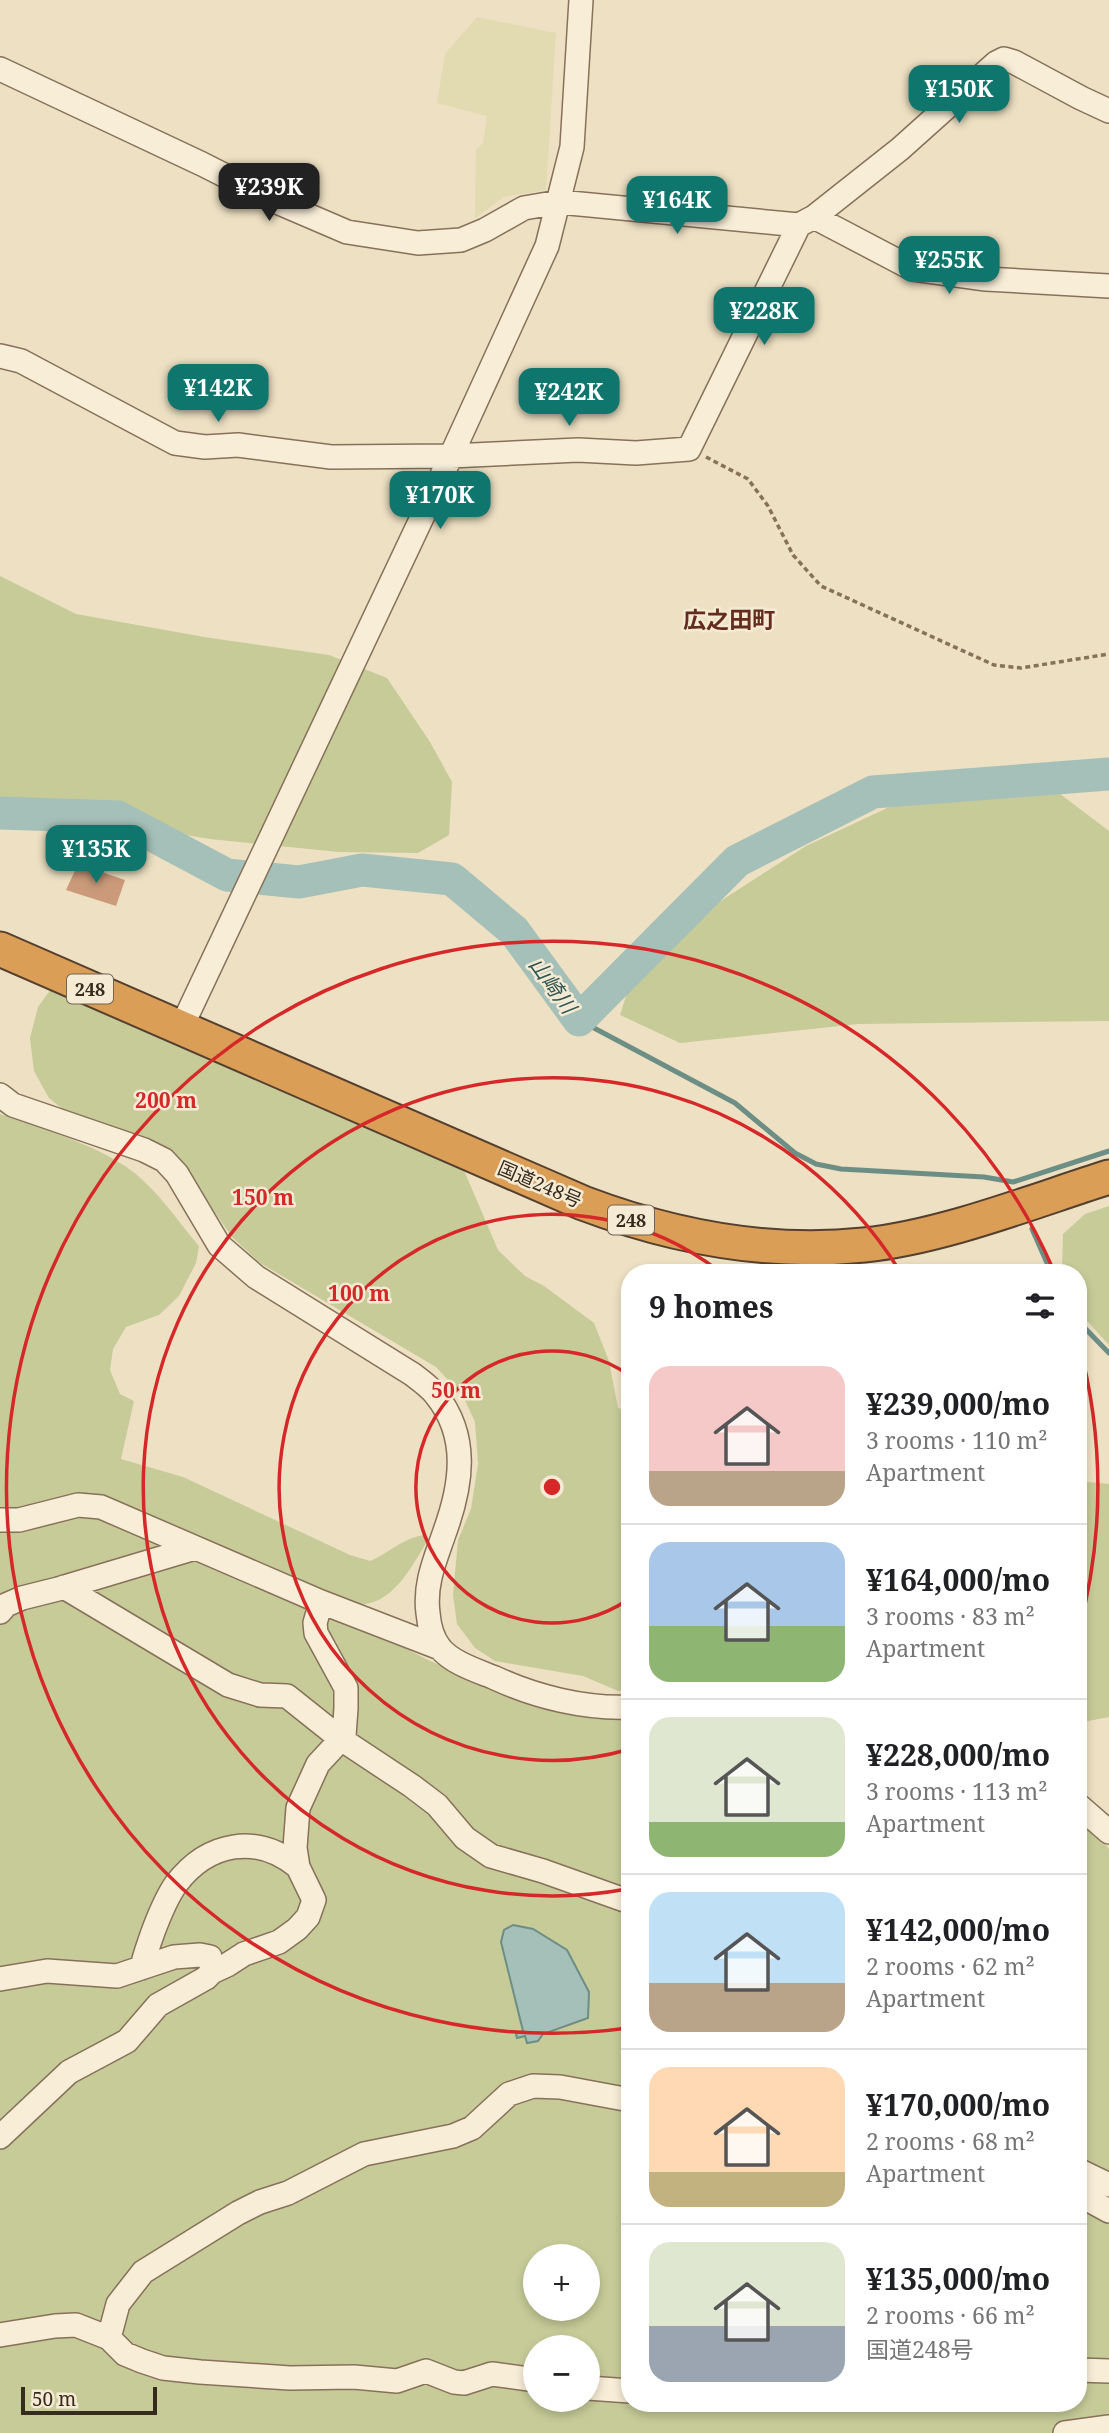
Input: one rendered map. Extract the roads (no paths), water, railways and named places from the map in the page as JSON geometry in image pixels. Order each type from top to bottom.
[{"type":"highway","name":"国道248号","points":[[0,949],[583,1203],[656,1227],[708,1238],[787,1248],[865,1245],[937,1231],[1109,1177]]},
{"type":"street","points":[[181,1028],[547,246],[572,147],[581,0]]},
{"type":"street","points":[[0,356],[21,361],[175,443],[205,447],[238,445],[331,457],[451,456],[578,450],[636,453],[689,449],[806,221],[900,149],[996,62],[1004,59],[1014,62],[1109,111]]},
{"type":"street","points":[[0,69],[277,202],[346,232],[418,243],[461,240],[524,208],[559,202],[806,221],[913,269],[985,279],[1109,286]]},
{"type":"street","points":[[0,1095],[13,1105],[144,1150],[164,1160],[177,1174],[219,1245],[234,1260],[256,1278],[412,1374],[435,1393],[450,1416],[460,1450],[460,1476],[454,1503],[433,1563],[427,1592],[429,1627],[440,1648]]},
{"type":"street","points":[[0,1520],[19,1520],[78,1504],[101,1507],[321,1602],[440,1648],[460,1662],[500,1680],[537,1693],[589,1705],[621,1707]]},
{"type":"street","points":[[0,1612],[6,1605],[22,1598],[195,1548]]},
{"type":"street","points":[[64,1587],[228,1685],[260,1695],[287,1696],[341,1739],[437,1805],[465,1838],[480,1850],[621,1899]]},
{"type":"street","points":[[0,2137],[69,2072],[127,2041],[158,2005],[244,1954],[279,1942],[297,1929],[307,1917],[314,1900],[298,1867],[295,1847],[298,1808],[318,1764],[344,1736],[345,1717],[346,1688],[316,1633],[315,1623],[321,1602]]},
{"type":"street","points":[[1087,1813],[1109,1832]]},
{"type":"street","points":[[142,1968],[160,1913],[175,1885],[193,1865],[219,1850],[249,1845],[284,1855],[298,1867]]},
{"type":"street","points":[[0,1979],[47,1972],[117,1976],[174,1956],[206,1955],[212,1961],[212,1972]]},
{"type":"street","points":[[109,2338],[118,2304],[143,2272],[260,2202],[288,2193],[364,2154],[453,2136],[472,2128],[509,2094],[533,2086],[560,2087],[621,2099]]},
{"type":"street","points":[[1087,2174],[1109,2185]]},
{"type":"street","points":[[1087,2198],[1109,2211]]},
{"type":"street","points":[[0,2334],[68,2325],[86,2328],[109,2338],[125,2354],[142,2361],[163,2368],[200,2372],[397,2381],[426,2371],[464,2383],[492,2374],[523,2378]]},
{"type":"street","points":[[1087,2370],[1109,2371]]},
{"type":"street","points":[[600,2389],[621,2390]]},
{"type":"street","points":[[1065,2433],[1109,2427]]},
{"type":"water","points":[[513,1925],[533,1929],[567,1950],[589,1992],[588,2018],[543,2034],[538,2041],[527,2043],[525,2036],[517,2038],[516,2034],[523,2031],[501,1942],[504,1930]]},
{"type":"waterway","name":"山崎川","points":[[0,813],[118,817],[227,875],[299,882],[362,870],[452,879],[514,931],[579,1020],[737,861],[873,792],[1109,774]]},
{"type":"waterway","points":[[579,1020],[735,1103],[795,1153],[816,1164],[841,1169],[984,1177],[1013,1182],[1109,1151]]},
{"type":"waterway","points":[[1032,1229],[1047,1264]]},
{"type":"waterway","points":[[1087,1330],[1109,1353]]},
{"type":"district","name":"広之田町","points":[[729,619]]}]
